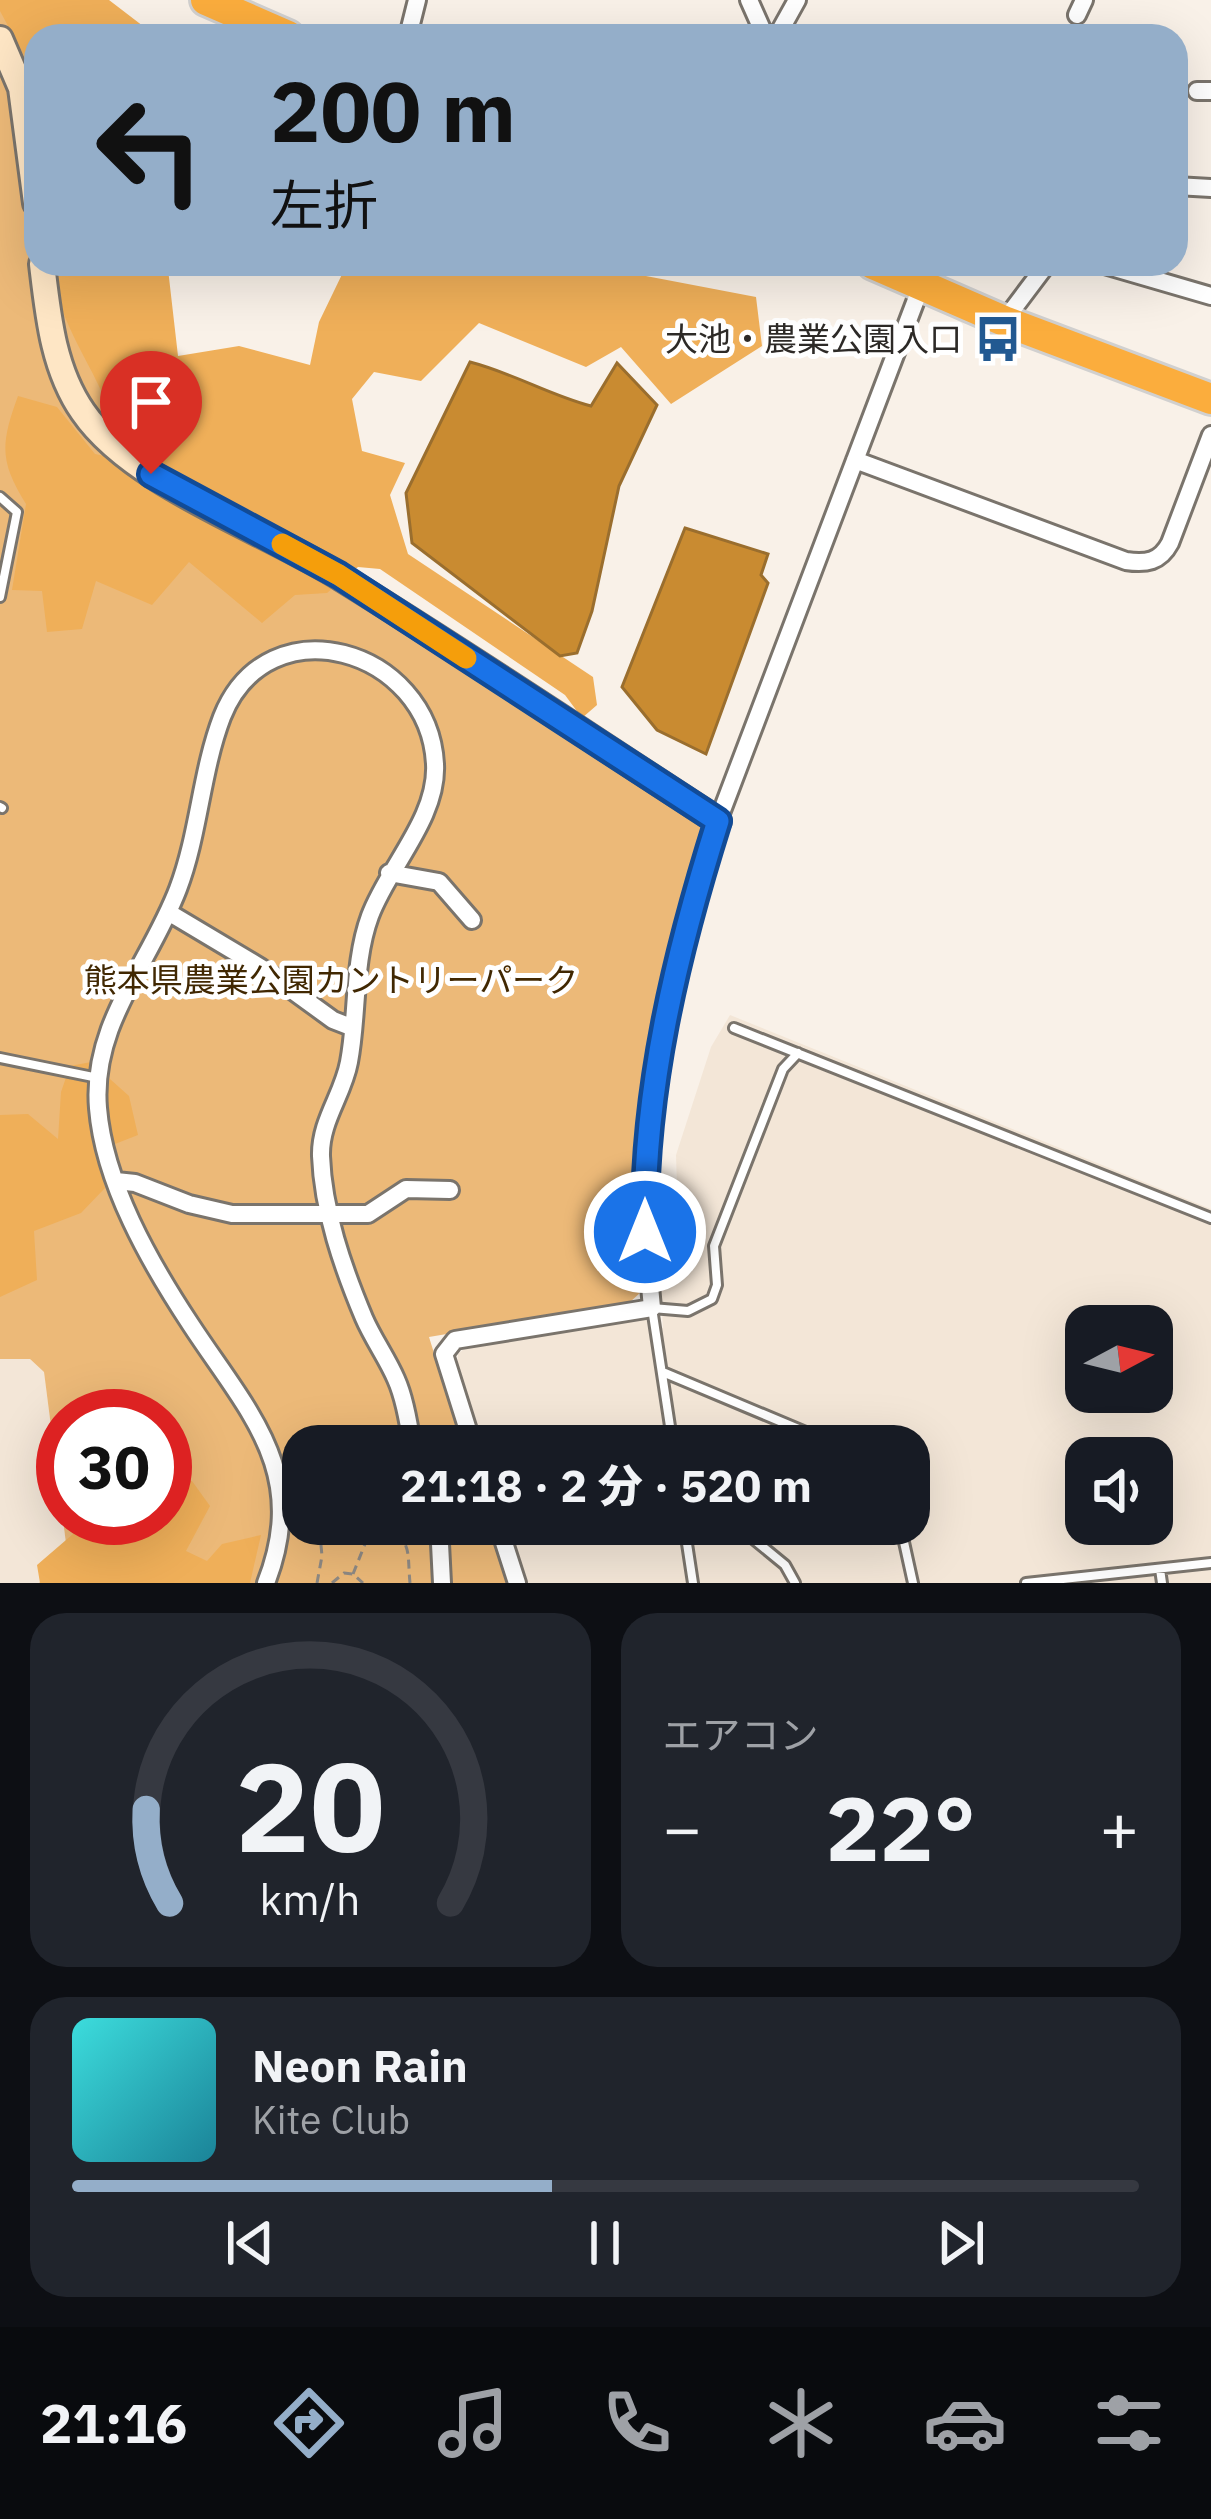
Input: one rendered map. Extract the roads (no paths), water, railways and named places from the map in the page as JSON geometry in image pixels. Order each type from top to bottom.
[{"type":"highway","points":[[206,0],[261,24]]},
{"type":"highway","points":[[902,276],[1004,321],[1211,399]]},
{"type":"street","points":[[0,39],[22,88],[24,104]]},
{"type":"street","points":[[44,276],[53,342],[68,385],[84,413],[116,450],[151,474],[339,575],[718,821]]},
{"type":"street","points":[[1004,321],[1038,276]]},
{"type":"street","points":[[1142,276],[1211,296]]},
{"type":"street","points":[[466,1425],[444,1354],[455,1340],[652,1308],[645,1232],[647,1150],[682,933],[718,821],[922,284]]},
{"type":"street","points":[[855,460],[1126,561],[1146,563],[1161,556],[1170,544],[1211,435]]},
{"type":"street","points":[[282,1488],[270,1446],[254,1414],[188,1321],[116,1181],[98,1106],[109,1024],[180,886],[214,738],[230,697],[260,667],[293,652],[327,648],[358,656],[405,692],[433,738],[436,771],[430,801],[368,921],[349,1064],[325,1124],[320,1153],[329,1214],[365,1319],[399,1384],[408,1425]]},
{"type":"street","points":[[389,873],[440,882],[472,920]]},
{"type":"street","points":[[168,913],[351,1027]]},
{"type":"street","points":[[116,1181],[232,1214],[368,1214],[406,1189],[450,1190]]},
{"type":"street","points":[[266,1583],[278,1547],[282,1503]]},
{"type":"street","points":[[440,1545],[442,1583]]},
{"type":"street","points":[[505,1545],[517,1583]]},
{"type":"lane","points":[[0,497],[17,512],[0,597]]},
{"type":"lane","points":[[734,1028],[1211,1217]]},
{"type":"lane","points":[[670,1425],[652,1308],[688,1310],[712,1299],[717,1285],[714,1246],[783,1069],[798,1053]]},
{"type":"lane","points":[[0,1058],[99,1078]]},
{"type":"lane","points":[[663,1373],[788,1425]]},
{"type":"lane","points":[[687,1545],[693,1583]]},
{"type":"lane","points":[[761,1545],[785,1565],[795,1583]]},
{"type":"lane","points":[[905,1545],[913,1583]]},
{"type":"lane","points":[[1026,1583],[1211,1563]]},
{"type":"lane","points":[[1160,1569],[1162,1583]]},
{"type":"place","name":"大池・農業公園入口","points":[[998,339]]},
{"type":"park label","name":"熊本県農業公園カントリーパーク","points":[[331,980]]}]
